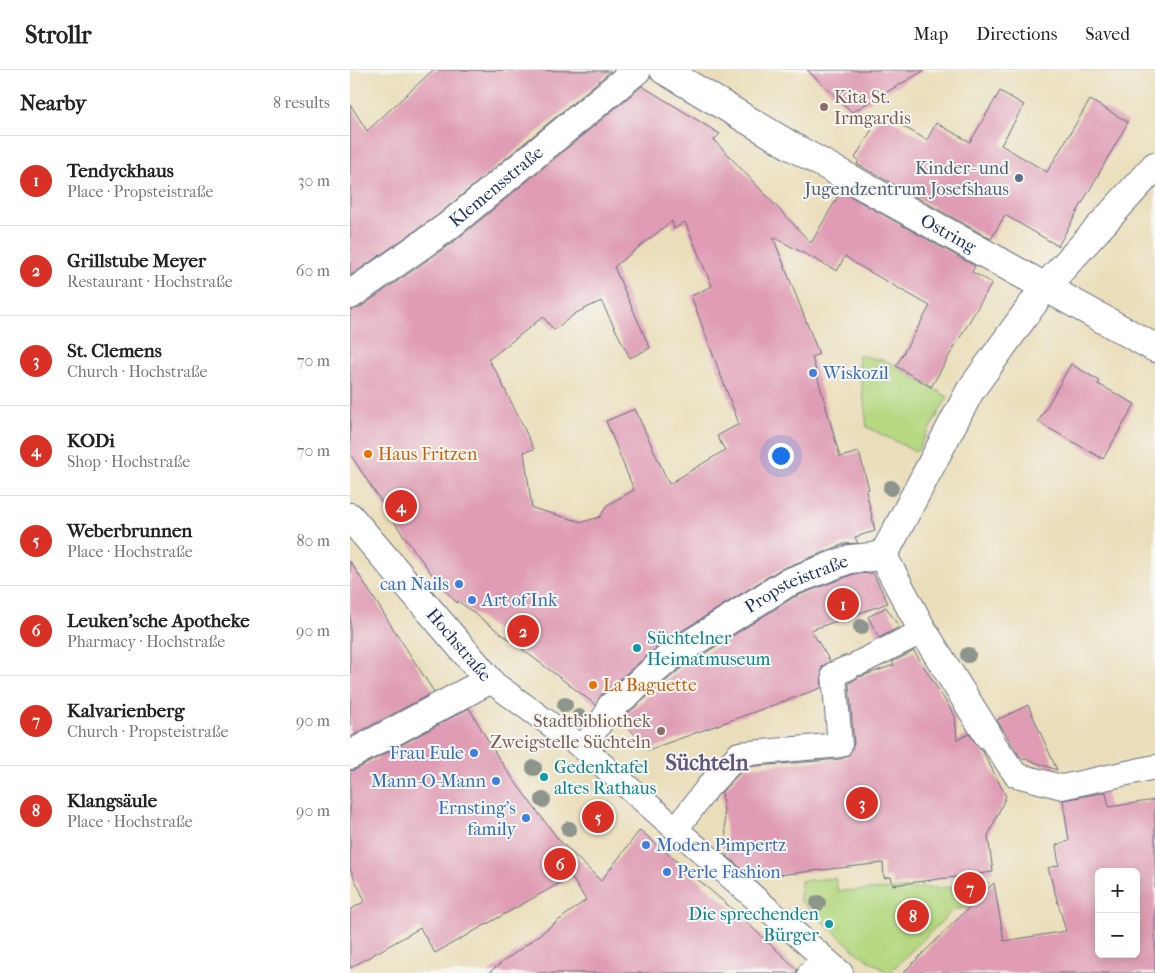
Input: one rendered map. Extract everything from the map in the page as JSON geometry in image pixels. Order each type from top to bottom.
[{"type":"street","name":"Klemensstraße","points":[[350,295],[447,227],[637,70]]},
{"type":"street","name":"Ostring","points":[[664,70],[793,147],[1155,348]]},
{"type":"street","points":[[1155,166],[1045,287],[970,391],[883,556],[923,631],[988,735],[1016,775],[1062,787],[1155,767]]},
{"type":"street","name":"Hochstraße","points":[[350,517],[489,680],[583,748],[677,828],[825,968]]},
{"type":"street","name":"Propsteistraße","points":[[583,748],[611,707],[671,656],[787,583],[850,559],[883,556]]},
{"type":"street","points":[[677,828],[708,787],[739,754],[840,746],[834,674],[923,631]]},
{"type":"street","points":[[350,755],[489,680]]},
{"type":"green space","points":[[858,355],[887,361],[948,397],[916,452],[867,427]]},
{"type":"green space","points":[[835,878],[838,891],[959,887],[963,899],[976,898],[976,906],[953,910],[889,973],[859,954],[800,901],[801,881]]},
{"type":"building","points":[[433,70],[611,71],[438,215],[350,276],[350,104],[367,131]]},
{"type":"building","points":[[807,70],[925,70],[852,112]]},
{"type":"building","points":[[642,86],[720,134],[714,140],[811,243],[841,191],[975,266],[972,272],[992,283],[931,387],[896,366],[930,306],[845,256],[837,271],[773,237],[819,354],[812,357],[840,457],[859,452],[869,489],[866,490],[875,531],[855,537],[858,543],[844,544],[779,570],[661,644],[601,695],[596,705],[458,601],[457,603],[439,584],[401,532],[350,454],[350,310],[359,308],[456,240]],"holes":[[[672,221],[674,229],[685,222],[712,286],[691,296],[739,424],[717,436],[725,450],[669,484],[635,409],[606,421],[634,490],[607,505],[600,517],[582,522],[532,508],[524,452],[534,449],[497,373],[488,360],[543,317],[554,330],[576,313],[601,301],[630,358],[650,348],[614,267]]]},
{"type":"building","points":[[1000,91],[1024,105],[1001,145],[1047,172],[1090,100],[1128,122],[1058,246],[1005,215],[991,239],[857,164],[859,160],[855,158],[881,114],[927,140],[936,123],[970,142]]},
{"type":"building","points":[[1071,364],[1100,381],[1098,384],[1135,404],[1103,459],[1038,422]]},
{"type":"building","points":[[350,561],[434,692],[350,737]]},
{"type":"building","points":[[873,573],[888,603],[811,630],[830,661],[822,667],[821,688],[648,750],[621,719],[680,669],[794,597],[854,574]]},
{"type":"building","points":[[886,607],[899,627],[879,638],[868,617]]},
{"type":"building","points":[[914,651],[955,716],[957,740],[969,734],[982,750],[1006,796],[988,836],[993,872],[893,885],[891,877],[884,878],[883,863],[752,878],[728,857],[722,792],[745,767],[841,759],[848,756],[854,744],[849,683],[859,677],[894,665],[892,662]]},
{"type":"building","points":[[1028,705],[1057,770],[1020,757],[997,720]]},
{"type":"building","points":[[469,708],[499,759],[558,839],[601,881],[640,830],[730,907],[797,969],[797,973],[488,973],[586,900],[571,877],[435,953],[420,928],[350,968],[350,910],[365,901],[350,869],[350,771],[357,769]]},
{"type":"building","points":[[1106,792],[1109,807],[1155,800],[1155,973],[903,973],[994,883],[1004,941],[1066,931],[1048,868],[1059,865],[1056,845],[1069,841],[1063,800]]},
{"type":"place","name":"Kita St. Irmgardis","points":[[824,107]]},
{"type":"place","name":"Kinder- und Jugendzentrum Josefshaus","points":[[1019,178]]},
{"type":"place","name":"Wiskozil","points":[[813,373]]},
{"type":"place","name":"Haus Fritzen","points":[[368,454]]},
{"type":"place","name":"KODi","points":[[401,506]]},
{"type":"place","name":"can Nails","points":[[459,584]]},
{"type":"place","name":"Art of Ink","points":[[472,600]]},
{"type":"place","name":"Tendyckhaus","points":[[843,604]]},
{"type":"place","name":"Grillstube Meyer","points":[[523,631]]},
{"type":"place","name":"Süchtelner Heimatmuseum","points":[[637,648]]},
{"type":"place","name":"La Baguette","points":[[593,685]]},
{"type":"place","name":"Stadtbibliothek Zweigstelle Süchteln","points":[[661,731]]},
{"type":"place","name":"Frau Eule","points":[[474,753]]},
{"type":"place","name":"Gedenktafel altes Rathaus","points":[[544,777]]},
{"type":"place","name":"Mann-O-Mann","points":[[496,781]]},
{"type":"place","name":"St. Clemens","points":[[862,803]]},
{"type":"place","name":"Weberbrunnen","points":[[598,817]]},
{"type":"place","name":"Ernsting's family","points":[[526,818]]},
{"type":"place","name":"Moden Pimpertz","points":[[646,845]]},
{"type":"place","name":"Leuken'sche Apotheke","points":[[560,864]]},
{"type":"place","name":"Perle Fashion","points":[[667,872]]},
{"type":"place","name":"Kalvarienberg","points":[[970,888]]},
{"type":"place","name":"Klangsäule","points":[[913,916]]},
{"type":"place","name":"Die sprechenden Bürger","points":[[829,924]]},
{"type":"district","name":"Süchteln","points":[[707,762]]}]
